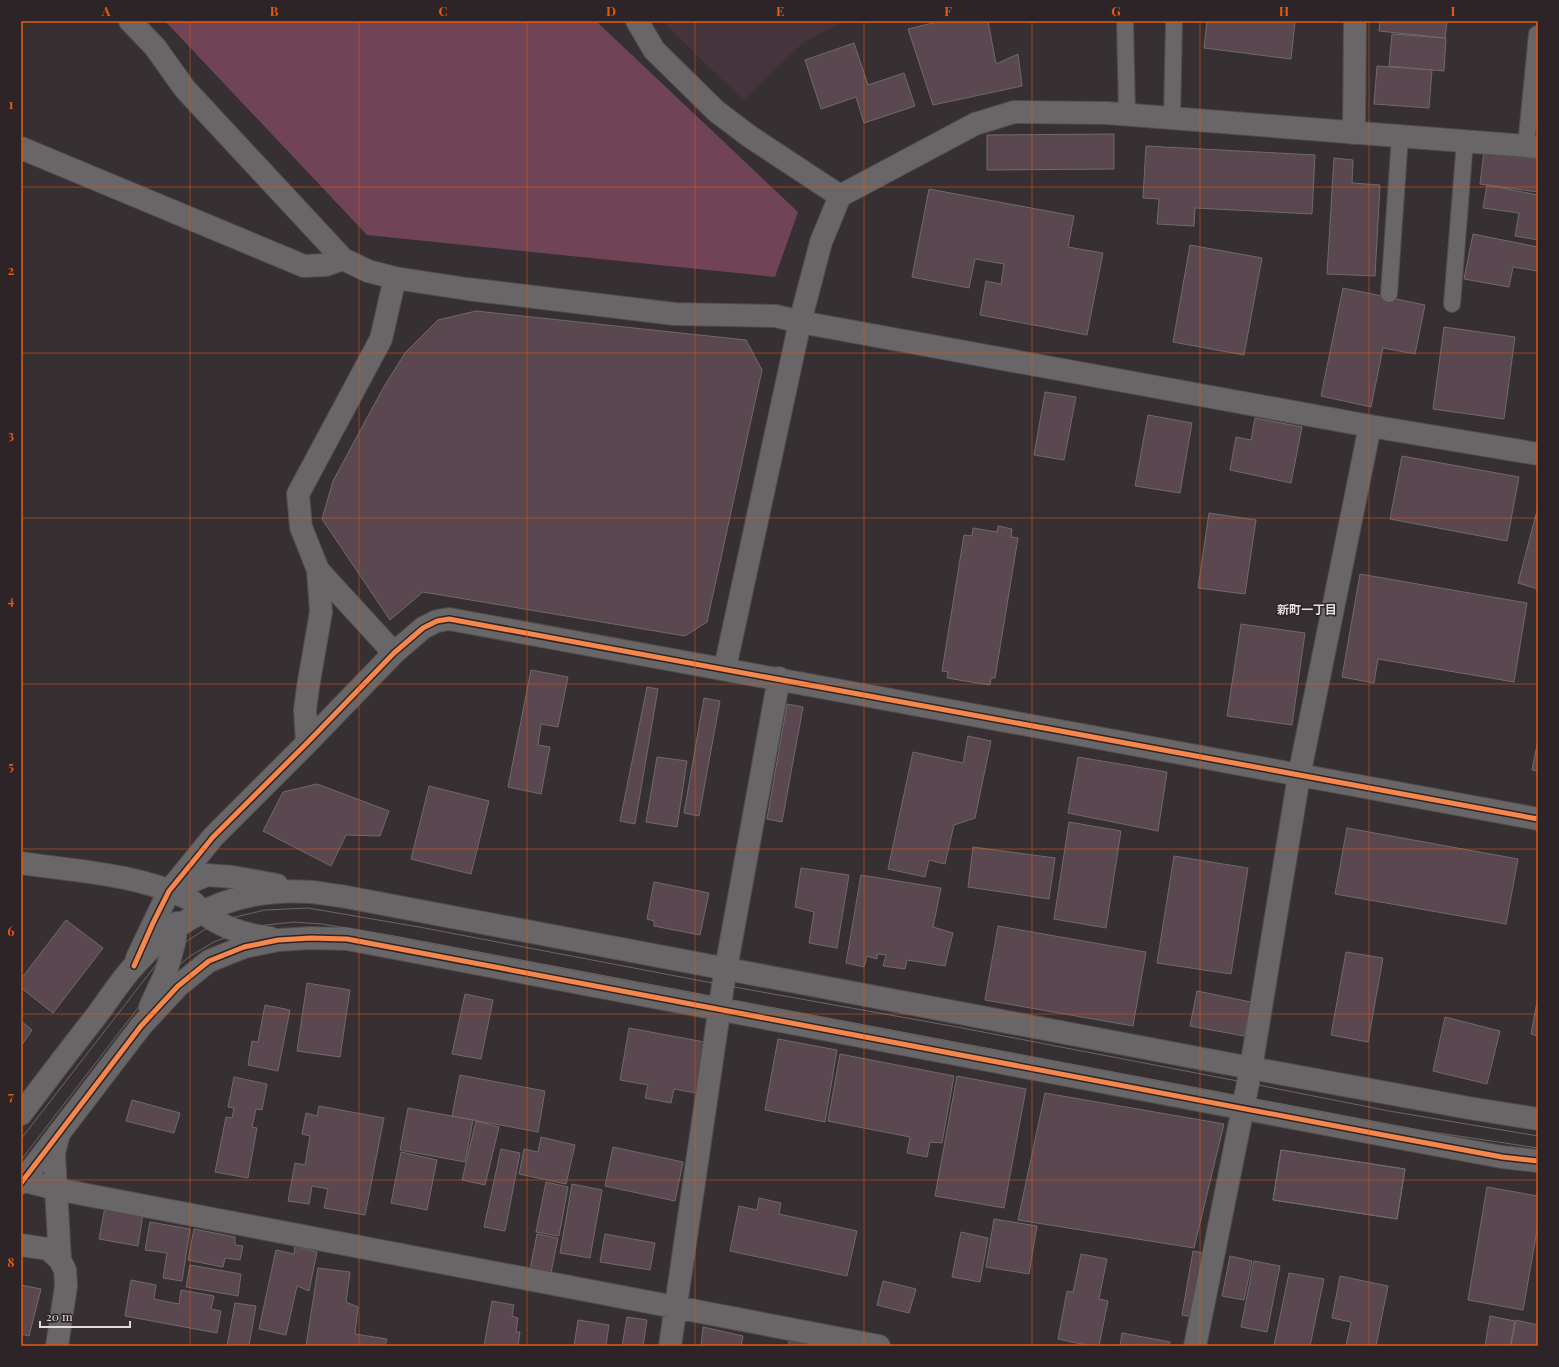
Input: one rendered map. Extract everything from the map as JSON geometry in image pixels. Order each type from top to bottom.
[{"type":"street","points":[[130,21],[155,47],[185,89],[344,259],[368,271],[395,278],[467,289],[675,314],[776,316],[800,322],[1370,426],[1538,454]]},
{"type":"street","points":[[637,21],[654,50],[716,111],[749,136],[840,196]]},
{"type":"street","points":[[1354,133],[1355,21]]},
{"type":"street","points":[[725,668],[800,322],[821,242],[840,196],[975,124],[1014,112],[1127,114],[1532,147]]},
{"type":"street","points":[[21,148],[304,266],[326,265],[344,259]]},
{"type":"street","points":[[307,743],[305,710],[321,612],[318,570],[300,527],[298,494],[381,339],[395,278]]},
{"type":"street","points":[[1195,1346],[1251,1068],[1299,776],[1370,426]]},
{"type":"street","points":[[318,570],[394,653]]},
{"type":"street","points":[[134,966],[169,891],[213,836],[307,743],[394,653],[423,628],[437,621],[449,619],[725,668],[1299,776],[1538,819]]},
{"type":"street","points":[[670,1346],[719,1010],[779,678]]},
{"type":"street","points":[[21,863],[135,880],[189,899],[202,911],[226,927],[251,936],[278,940]]},
{"type":"street","points":[[169,891],[207,875],[233,877],[1251,1068],[1469,1108],[1538,1119]]},
{"type":"street","points":[[142,1026],[166,972],[174,944],[178,915],[169,891]]},
{"type":"street","points":[[21,1114],[134,966],[176,928],[202,911],[245,896],[268,892],[312,892]]},
{"type":"street","points":[[878,1346],[676,1306],[56,1189],[21,1181],[142,1026],[178,986],[209,961],[244,947],[278,940],[311,938],[347,939],[1242,1108],[1502,1156],[1538,1161]]},
{"type":"street","points":[[59,1133],[54,1153],[60,1260]]},
{"type":"street","points":[[21,1244],[48,1249],[60,1260],[66,1270],[66,1286],[57,1346]]},
{"type":"lane","points":[[1125,21],[1127,114]]},
{"type":"lane","points":[[1172,118],[1174,21]]},
{"type":"lane","points":[[1532,147],[1537,34]]},
{"type":"lane","points":[[1390,294],[1400,136]]},
{"type":"lane","points":[[1452,304],[1465,141]]},
{"type":"shaded area","points":[[165,21],[596,21],[798,212],[775,277],[367,235]]},
{"type":"shaded area","points":[[665,21],[844,21],[804,42],[743,100],[668,27]]},
{"type":"building","points":[[941,21],[988,21],[996,64],[1018,54],[1022,86],[933,105],[908,29]]},
{"type":"building","points":[[1207,21],[1295,21],[1291,59],[1204,48]]},
{"type":"building","points":[[1380,21],[1447,21],[1445,38],[1379,31]]},
{"type":"building","points":[[1392,34],[1446,38],[1444,71],[1389,66]]},
{"type":"building","points":[[854,43],[868,85],[904,73],[915,106],[864,123],[856,97],[821,109],[805,60]]},
{"type":"building","points":[[1377,66],[1432,70],[1429,108],[1374,104]]},
{"type":"building","points":[[1114,134],[1114,169],[987,170],[987,135]]},
{"type":"building","points":[[1146,146],[1315,155],[1312,214],[1195,208],[1194,226],[1157,224],[1159,199],[1143,198]]},
{"type":"building","points":[[1484,152],[1538,159],[1538,192],[1480,184]]},
{"type":"building","points":[[1334,158],[1353,160],[1352,183],[1380,185],[1375,276],[1327,274]]},
{"type":"building","points":[[1487,185],[1538,195],[1538,240],[1515,236],[1519,213],[1483,208]]},
{"type":"building","points":[[929,189],[1074,216],[1068,247],[1103,253],[1087,335],[980,315],[986,281],[1001,284],[1004,264],[975,259],[969,288],[912,277]]},
{"type":"building","points":[[1473,234],[1538,247],[1538,271],[1513,267],[1509,287],[1464,279]]},
{"type":"building","points":[[1190,245],[1262,258],[1244,355],[1173,342]]},
{"type":"building","points":[[1343,288],[1425,305],[1415,354],[1383,348],[1371,407],[1321,396]]},
{"type":"building","points":[[476,311],[746,340],[762,370],[707,622],[685,636],[423,592],[390,620],[322,519],[333,481],[382,390],[405,353],[438,320]]},
{"type":"building","points":[[1444,327],[1515,337],[1504,419],[1433,409]]},
{"type":"building","points":[[1045,392],[1076,397],[1064,460],[1034,455]]},
{"type":"building","points":[[1148,415],[1192,423],[1180,493],[1135,486]]},
{"type":"building","points":[[1255,418],[1302,427],[1291,483],[1230,470],[1236,437],[1251,440]]},
{"type":"building","points":[[1402,456],[1519,477],[1507,541],[1390,519]]},
{"type":"building","points":[[1538,507],[1538,589],[1518,583]]},
{"type":"building","points":[[1209,513],[1256,520],[1245,594],[1198,588]]},
{"type":"building","points":[[998,526],[1012,529],[1011,537],[1018,538],[995,678],[991,678],[990,685],[947,678],[948,672],[942,671],[964,535],[972,536],[973,528],[997,532]]},
{"type":"building","points":[[1360,574],[1527,603],[1514,682],[1378,659],[1374,683],[1342,677]]},
{"type":"building","points":[[1241,624],[1305,633],[1292,725],[1227,716]]},
{"type":"building","points":[[531,670],[568,677],[558,727],[541,724],[538,745],[550,747],[541,794],[508,787]]},
{"type":"building","points":[[647,687],[658,689],[635,824],[620,821]]},
{"type":"building","points":[[704,698],[720,701],[699,816],[684,813]]},
{"type":"building","points":[[787,704],[803,707],[782,822],[767,819]]},
{"type":"building","points":[[968,736],[991,741],[975,818],[954,825],[945,864],[929,860],[925,877],[888,869],[913,752],[963,763]]},
{"type":"building","points":[[1538,740],[1538,771],[1532,770]]},
{"type":"building","points":[[657,757],[687,761],[677,827],[646,822]]},
{"type":"building","points":[[1078,757],[1167,772],[1158,831],[1068,813]]},
{"type":"building","points":[[317,784],[389,811],[380,836],[346,835],[331,866],[263,831],[283,792]]},
{"type":"building","points":[[429,786],[489,801],[471,874],[411,859]]},
{"type":"building","points":[[1069,822],[1121,831],[1106,928],[1054,919]]},
{"type":"building","points":[[1347,828],[1518,859],[1506,924],[1335,894]]},
{"type":"building","points":[[973,847],[1055,858],[1049,899],[968,887]]},
{"type":"building","points":[[1174,856],[1248,868],[1231,974],[1157,963]]},
{"type":"building","points":[[801,868],[849,875],[837,948],[809,943],[814,912],[795,907]]},
{"type":"building","points":[[861,875],[941,888],[933,927],[953,933],[945,966],[907,960],[905,969],[883,966],[886,955],[877,954],[877,959],[867,956],[864,967],[846,963]]},
{"type":"building","points":[[654,882],[709,893],[700,935],[654,926],[654,921],[647,919]]},
{"type":"building","points":[[66,920],[103,948],[53,1013],[21,988],[21,979]]},
{"type":"building","points":[[998,926],[1146,952],[1133,1026],[985,1000]]},
{"type":"building","points":[[1346,952],[1383,958],[1368,1042],[1331,1035]]},
{"type":"building","points":[[307,983],[350,990],[340,1057],[297,1051]]},
{"type":"building","points":[[1197,991],[1251,1002],[1244,1036],[1190,1026]]},
{"type":"building","points":[[465,994],[493,1000],[481,1059],[452,1054]]},
{"type":"building","points":[[1538,1002],[1538,1036],[1531,1034]]},
{"type":"building","points":[[265,1005],[290,1010],[278,1071],[248,1065],[252,1041],[258,1042]]},
{"type":"building","points":[[1445,1017],[1500,1031],[1487,1084],[1433,1071]]},
{"type":"building","points":[[21,1021],[32,1030],[21,1046]]},
{"type":"building","points":[[629,1028],[710,1043],[701,1094],[674,1089],[671,1103],[645,1098],[648,1085],[620,1080]]},
{"type":"building","points":[[778,1039],[837,1050],[825,1122],[765,1110]]},
{"type":"building","points":[[840,1054],[954,1076],[942,1143],[930,1142],[927,1157],[907,1153],[910,1137],[828,1121]]},
{"type":"building","points":[[460,1075],[545,1091],[538,1132],[452,1116]]},
{"type":"building","points":[[957,1076],[1026,1089],[1004,1208],[935,1196]]},
{"type":"building","points":[[234,1077],[267,1084],[262,1110],[256,1109],[252,1127],[257,1128],[248,1178],[215,1172],[226,1117],[232,1118],[234,1108],[228,1107]]},
{"type":"building","points":[[1045,1093],[1224,1124],[1194,1248],[1018,1220]]},
{"type":"building","points":[[132,1100],[180,1113],[174,1133],[126,1121]]},
{"type":"building","points":[[319,1106],[384,1118],[365,1215],[324,1208],[328,1189],[312,1186],[309,1204],[288,1201],[295,1163],[305,1165],[310,1136],[302,1134],[306,1113],[317,1116]]},
{"type":"building","points":[[408,1108],[473,1120],[465,1162],[400,1150]]},
{"type":"building","points":[[476,1121],[499,1127],[485,1185],[462,1180]]},
{"type":"building","points":[[541,1137],[575,1145],[566,1184],[519,1174],[524,1149],[538,1152]]},
{"type":"building","points":[[613,1147],[683,1162],[675,1201],[605,1186]]},
{"type":"building","points":[[501,1149],[520,1153],[505,1231],[484,1227]]},
{"type":"building","points":[[1281,1150],[1405,1169],[1397,1219],[1273,1200]]},
{"type":"building","points":[[1281,1150],[1405,1169],[1397,1219],[1273,1200]]},
{"type":"building","points":[[401,1152],[437,1160],[427,1210],[391,1203]]},
{"type":"building","points":[[546,1182],[568,1187],[559,1236],[536,1232]]},
{"type":"building","points":[[572,1184],[602,1190],[590,1258],[560,1253]]},
{"type":"building","points":[[1487,1187],[1538,1196],[1538,1225],[1523,1310],[1468,1300]]},
{"type":"building","points":[[759,1198],[781,1203],[779,1214],[857,1231],[847,1276],[730,1251],[739,1206],[757,1210]]},
{"type":"building","points":[[105,1207],[143,1214],[138,1246],[99,1239]]},
{"type":"building","points":[[994,1219],[1037,1226],[1029,1274],[986,1267]]},
{"type":"building","points":[[150,1222],[190,1229],[182,1281],[163,1278],[167,1253],[145,1250]]},
{"type":"building","points":[[194,1229],[235,1237],[235,1245],[243,1246],[240,1260],[225,1258],[223,1267],[188,1260]]},
{"type":"building","points":[[961,1232],[988,1238],[980,1282],[952,1277]]},
{"type":"building","points":[[537,1234],[558,1238],[551,1273],[530,1269]]},
{"type":"building","points":[[605,1234],[655,1243],[650,1270],[600,1262]]},
{"type":"building","points":[[295,1246],[317,1252],[309,1291],[297,1286],[286,1335],[259,1329],[276,1250],[294,1254]]},
{"type":"building","points":[[1193,1251],[1208,1254],[1197,1318],[1182,1315]]},
{"type":"building","points":[[1081,1254],[1107,1259],[1099,1299],[1108,1301],[1099,1346],[1091,1346],[1058,1339],[1067,1291],[1073,1292]]},
{"type":"building","points":[[1230,1256],[1252,1261],[1244,1300],[1222,1296]]},
{"type":"building","points":[[1254,1261],[1280,1266],[1267,1332],[1241,1327]]},
{"type":"building","points":[[190,1265],[241,1274],[238,1296],[186,1287]]},
{"type":"building","points":[[318,1268],[350,1272],[346,1302],[358,1307],[355,1334],[387,1339],[385,1346],[306,1346]]},
{"type":"building","points":[[1289,1273],[1324,1279],[1310,1346],[1274,1346]]},
{"type":"building","points":[[1340,1276],[1388,1286],[1376,1346],[1346,1346],[1351,1322],[1332,1318]]},
{"type":"building","points":[[131,1280],[156,1285],[154,1299],[179,1304],[181,1290],[214,1296],[211,1309],[221,1311],[217,1333],[125,1316]]},
{"type":"building","points":[[883,1281],[916,1289],[909,1313],[877,1305]]},
{"type":"building","points":[[21,1285],[41,1289],[29,1336],[21,1334]]},
{"type":"building","points":[[492,1301],[514,1305],[512,1316],[518,1318],[516,1332],[520,1332],[518,1346],[484,1346]]},
{"type":"building","points":[[235,1303],[256,1306],[249,1346],[227,1346]]},
{"type":"building","points":[[1490,1316],[1515,1321],[1510,1346],[1485,1346]]},
{"type":"building","points":[[627,1317],[647,1320],[643,1346],[622,1346]]},
{"type":"building","points":[[578,1320],[609,1325],[606,1346],[574,1346]]},
{"type":"building","points":[[1516,1320],[1538,1325],[1536,1346],[1511,1346]]},
{"type":"building","points":[[703,1327],[743,1336],[741,1346],[701,1346]]},
{"type":"building","points":[[1122,1333],[1170,1342],[1169,1346],[1120,1346]]},
{"type":"building","points":[[790,1337],[821,1346],[788,1346]]},
{"type":"tram line","points":[[21,1139],[155,966],[178,947],[204,930],[231,918],[265,910],[308,908],[419,927],[723,985],[957,1027],[1389,1111],[1538,1136]]},
{"type":"tram line","points":[[21,1160],[141,1004],[163,978],[190,956],[214,942],[239,932],[266,925],[294,922],[322,924],[394,936],[1425,1131],[1538,1148]]},
{"type":"cycle path","points":[[134,966],[169,891],[213,837],[394,653],[423,628],[437,621],[449,619],[1538,819]]},
{"type":"cycle path","points":[[21,1183],[141,1026],[178,986],[209,961],[244,947],[278,940],[311,938],[347,939],[1394,1137],[1502,1157],[1538,1161]]},
{"type":"district","name":"新町一丁目","points":[[1307,610]]}]
